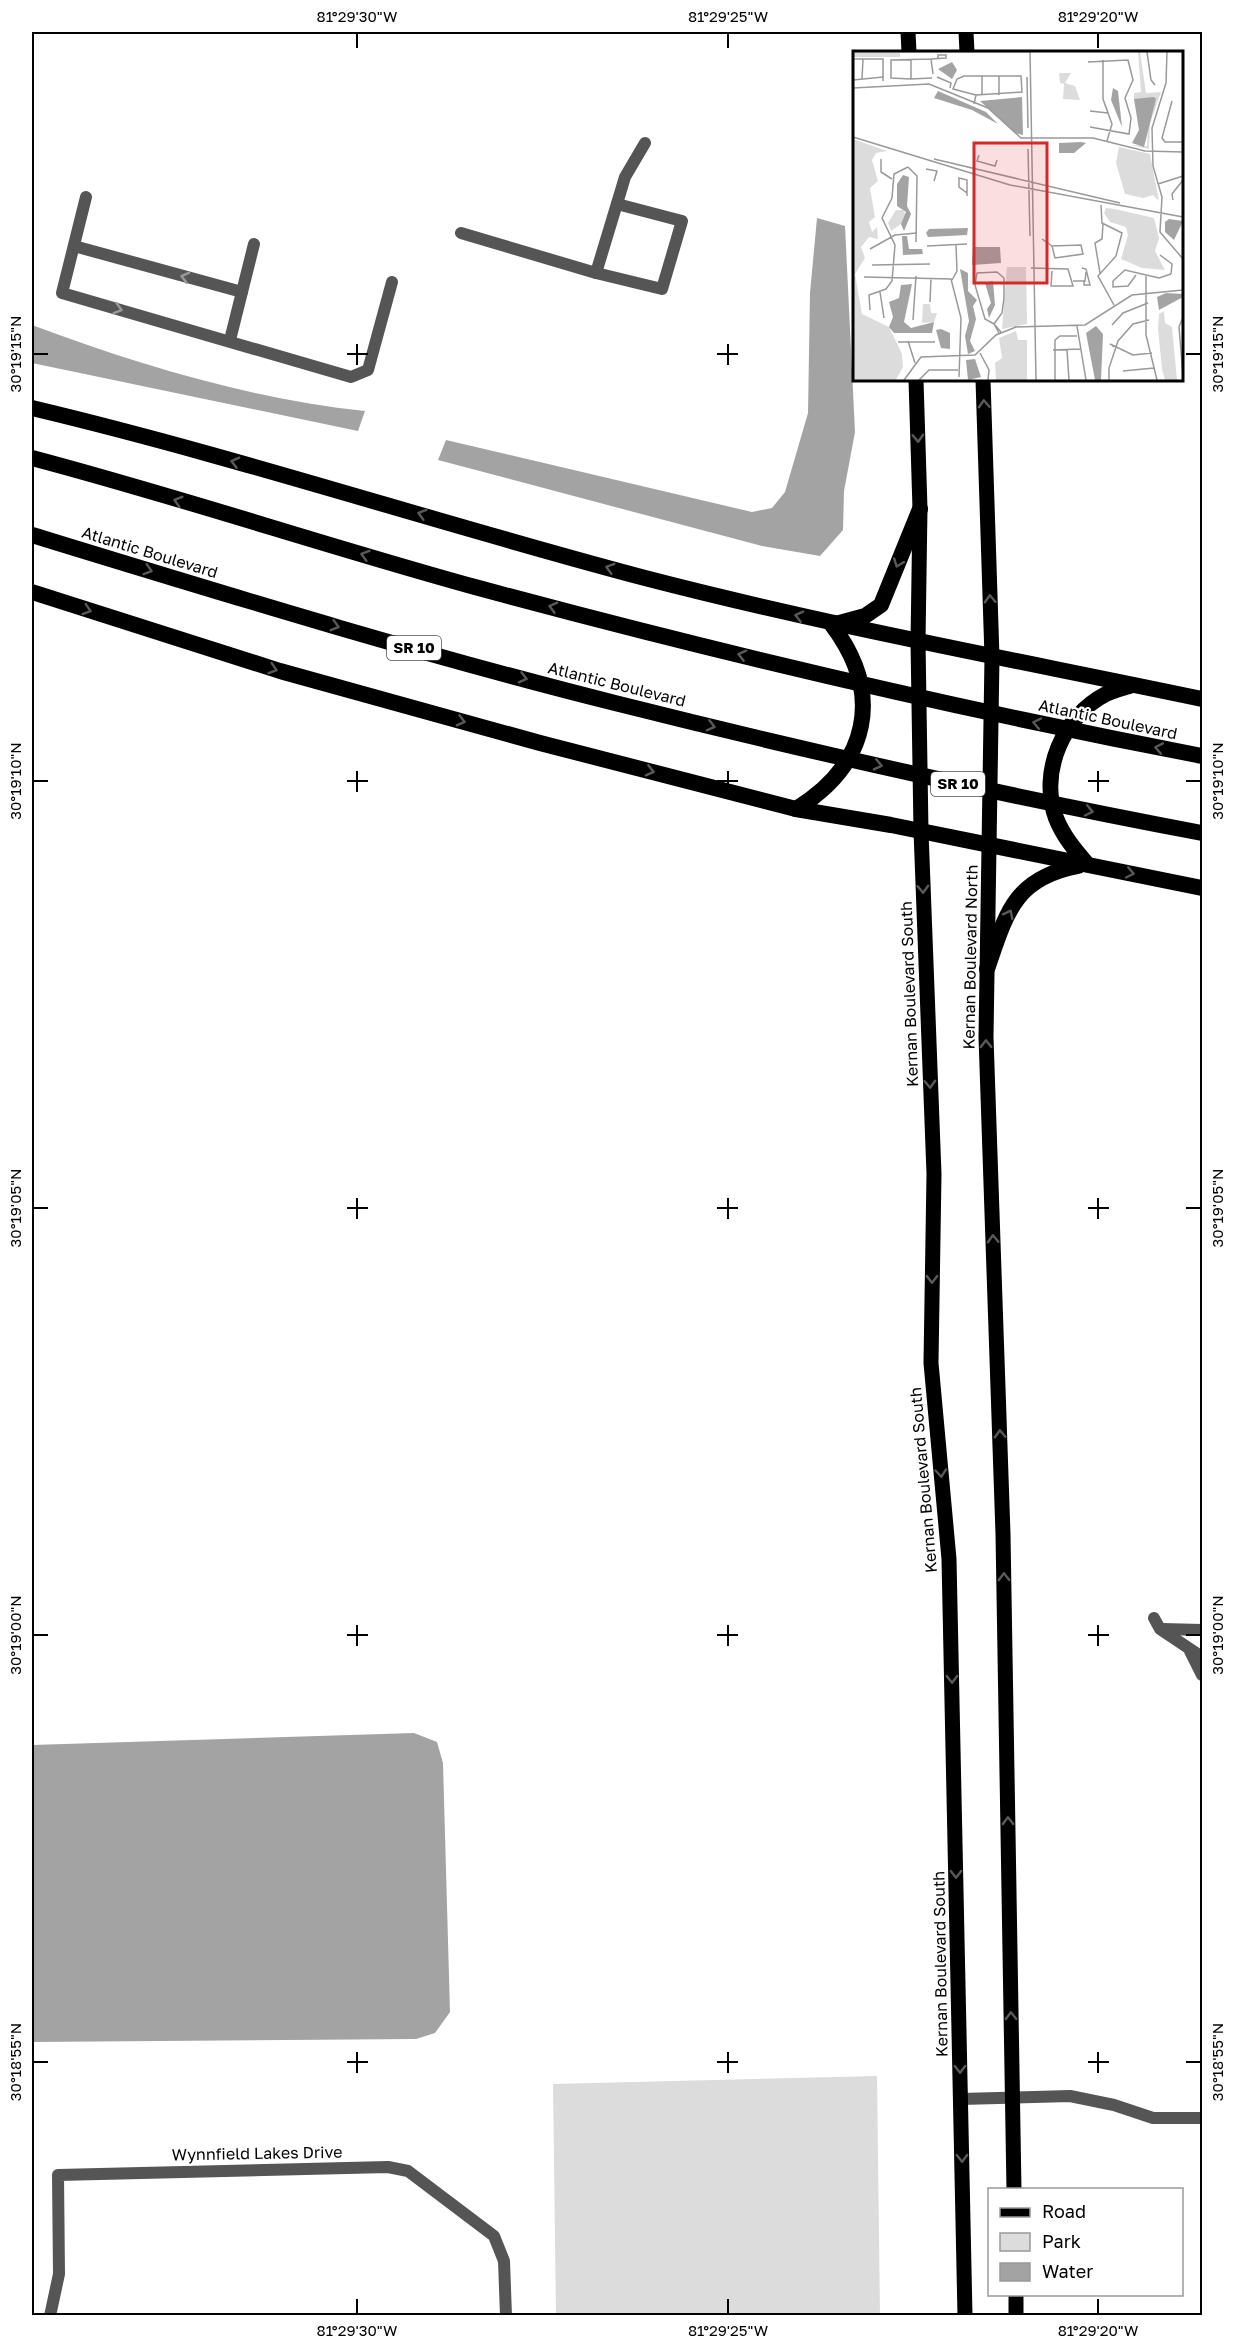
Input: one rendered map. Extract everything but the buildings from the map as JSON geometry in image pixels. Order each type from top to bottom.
[{"type":"highway","points":[[32,408],[331,489],[644,578],[832,625],[1203,699]]},
{"type":"highway","name":"Atlantic Boulevard","points":[[32,458],[474,587],[799,669],[1114,739],[1203,756]]},
{"type":"highway","points":[[832,625],[865,616],[881,605],[920,509]]},
{"type":"highway","name":"Atlantic Boulevard","points":[[32,535],[281,611],[614,702],[800,747],[1116,817],[1203,833]]},
{"type":"highway","points":[[32,592],[280,671],[540,743],[796,808],[990,844],[1203,888]]},
{"type":"highway","points":[[796,808],[819,794],[839,775],[853,752],[862,726],[864,699],[859,672],[849,647],[832,625]]},
{"type":"highway","points":[[1087,864],[1068,842],[1055,817],[1050,789],[1053,760],[1064,734],[1082,711],[1106,694],[1133,685]]},
{"type":"highway","points":[[987,969],[1012,907],[1028,886],[1040,876],[1054,870],[1087,864]]},
{"type":"main road","points":[[908,32],[909,51]]},
{"type":"main road","points":[[966,32],[967,51]]},
{"type":"main road","points":[[916,381],[920,509],[918,641]]},
{"type":"main road","name":"Kernan Boulevard North","points":[[983,381],[992,657],[986,1037],[1003,1534],[1012,2096]]},
{"type":"main road","name":"Kernan Boulevard South","points":[[918,641],[921,831],[934,1174],[931,1363],[949,1559],[965,2316]]},
{"type":"main road","points":[[1012,2096],[1014,2188]]},
{"type":"main road","points":[[1016,2296],[1016,2316]]},
{"type":"street","points":[[596,273],[625,177],[645,143]]},
{"type":"street","points":[[86,197],[62,293],[351,377],[368,370],[392,282]]},
{"type":"street","points":[[461,233],[596,273],[663,289],[682,221],[617,204]]},
{"type":"street","points":[[230,340],[254,244]]},
{"type":"street","points":[[74,246],[242,292]]},
{"type":"street","points":[[1203,1630],[1157,1623],[1190,1651],[1203,1657]]},
{"type":"street","points":[[1190,1651],[1203,1675]]},
{"type":"street","points":[[960,2099],[1070,2096],[1114,2105],[1153,2118],[1203,2118]]},
{"type":"street","name":"Wynnfield Lakes Drive","points":[[50,2316],[59,2274],[58,2175],[388,2167],[408,2171],[494,2236],[504,2261],[506,2316]]},
{"type":"green space","points":[[877,2076],[880,2315],[556,2315],[553,2084]]},
{"type":"water","points":[[817,218],[845,226],[855,432],[844,491],[843,530],[820,556],[762,546],[438,460],[446,440],[752,512],[772,508],[785,492],[808,413],[810,293]]},
{"type":"water","points":[[32,325],[154,367],[238,389],[322,406],[365,411],[358,431],[32,363]]},
{"type":"water","points":[[414,1733],[437,1742],[443,1763],[450,2012],[435,2033],[416,2039],[32,2042],[32,1745]]}]
